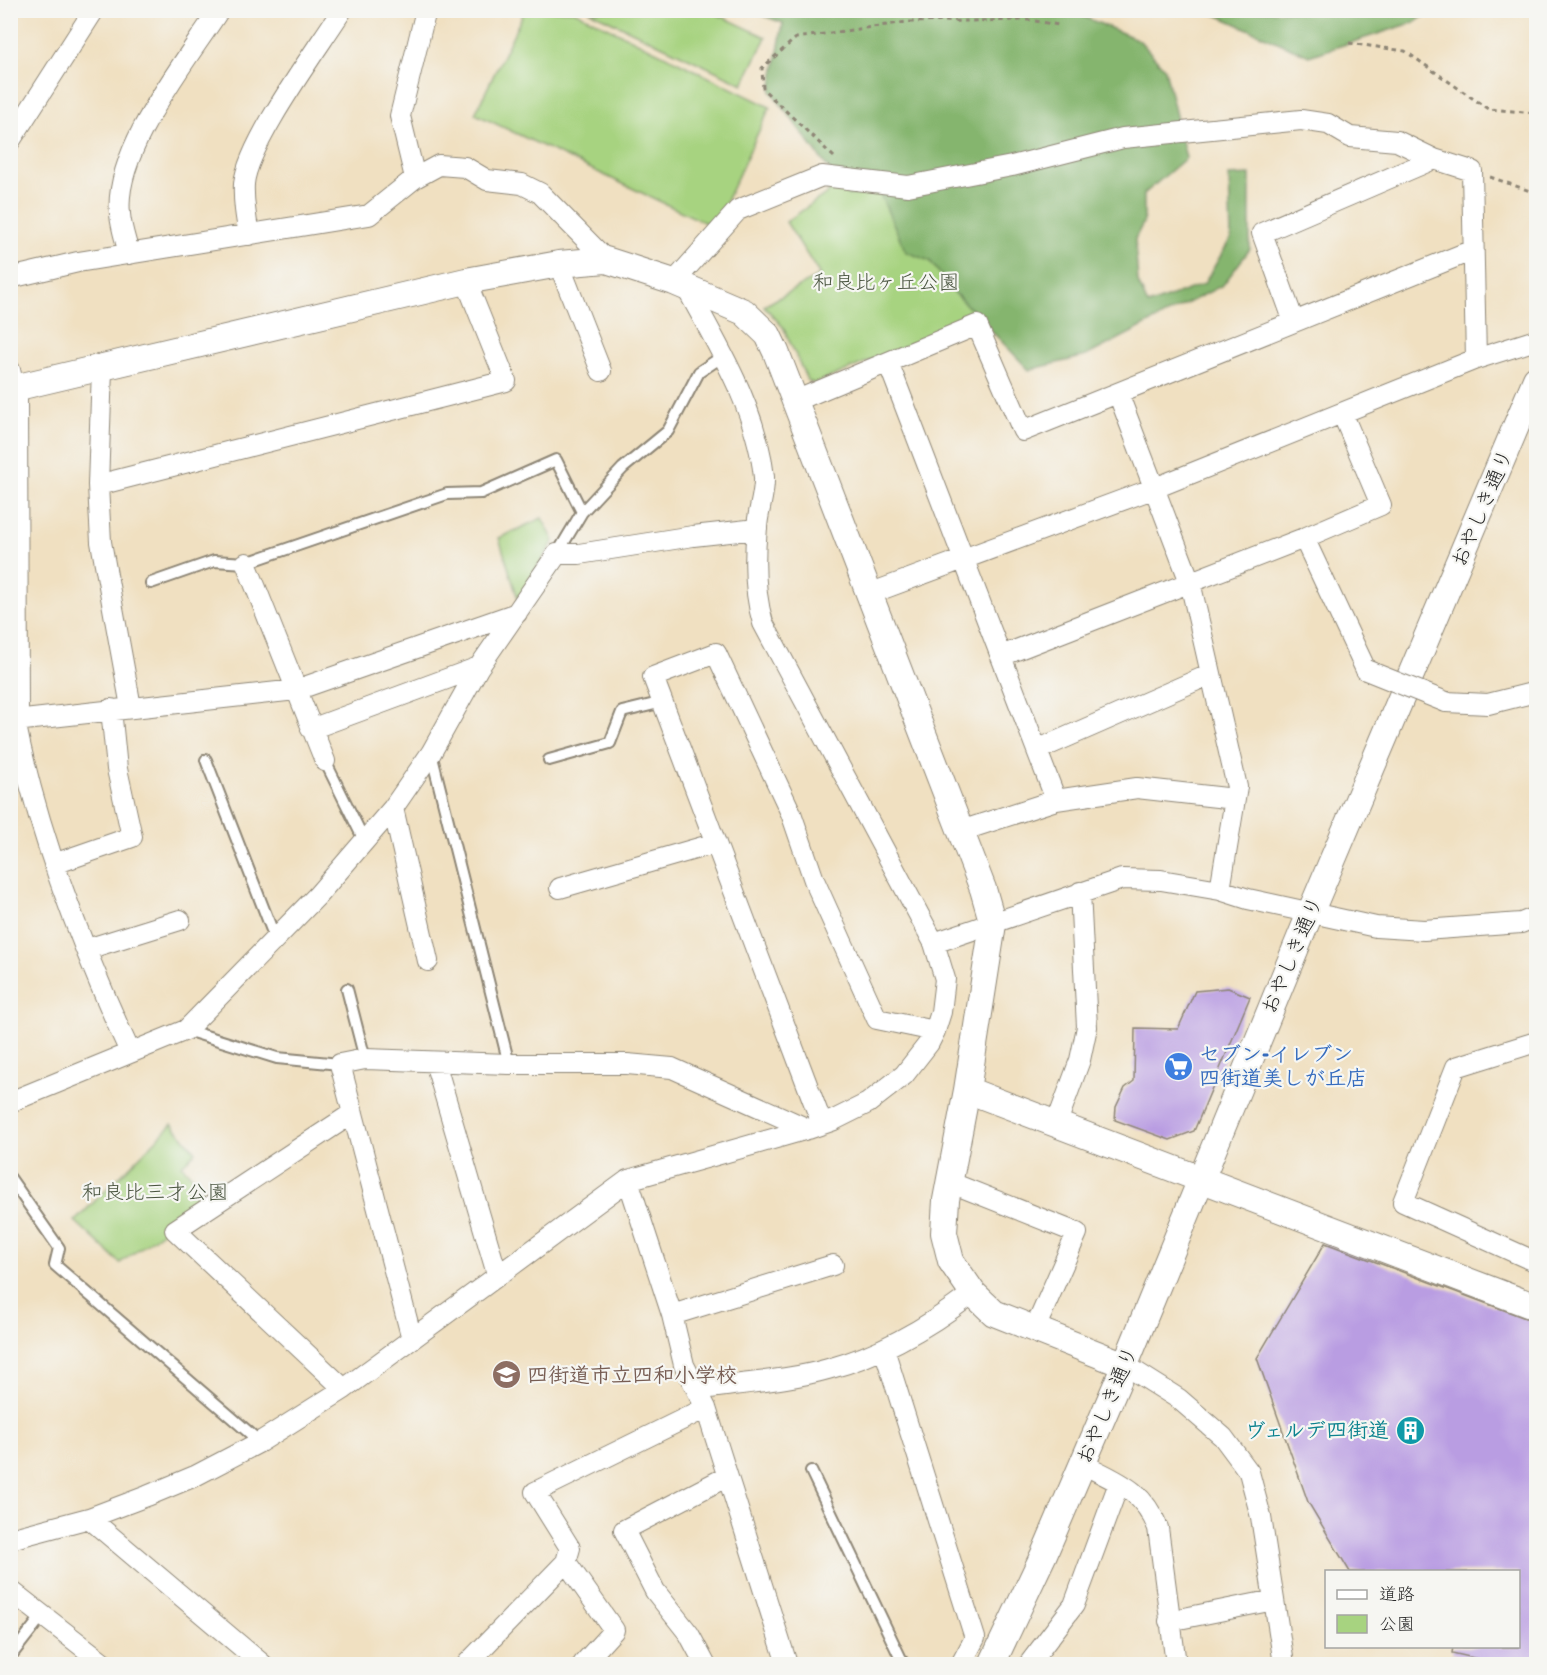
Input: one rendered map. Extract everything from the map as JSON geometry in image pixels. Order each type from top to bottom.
[{"type":"street","points":[[11,140],[94,10]]},
{"type":"street","points":[[129,254],[120,214],[126,164],[149,119],[219,10]]},
{"type":"street","points":[[249,235],[244,204],[244,182],[250,161],[262,136],[342,10]]},
{"type":"street","points":[[415,178],[400,116],[426,10]]},
{"type":"street","points":[[680,285],[738,210],[822,176],[908,186],[1012,166],[1123,138],[1301,120],[1328,124],[1350,136],[1397,141],[1434,159],[1472,171],[1476,359]]},
{"type":"street","points":[[1294,322],[1262,233],[1434,159]]},
{"type":"street","points":[[10,278],[78,262],[369,215],[415,178],[439,165],[465,166],[487,180],[522,184],[540,193],[606,260]]},
{"type":"street","points":[[795,401],[977,325],[1023,431],[1473,250]]},
{"type":"street","points":[[130,1052],[54,864],[27,783],[13,721],[12,382],[102,369],[466,281],[559,264],[606,260],[680,285],[744,312],[768,335],[795,401],[983,889],[993,924],[967,1090],[949,1182],[944,1233],[951,1261],[973,1293],[994,1313],[1034,1331],[1125,1365],[1188,1407],[1223,1437],[1249,1472],[1260,1517],[1284,1665]]},
{"type":"street","points":[[559,264],[601,372]]},
{"type":"street","points":[[98,485],[506,381],[466,281]]},
{"type":"street","points":[[10,1539],[89,1518],[195,1476],[260,1442],[344,1389],[628,1180],[815,1126],[868,1103],[904,1076],[929,1043],[941,1012],[945,979],[934,943],[763,623],[756,600],[757,529],[764,479],[760,458],[748,411],[723,356],[680,285]]},
{"type":"street","points":[[869,594],[1155,488],[1343,415],[1476,359],[1536,340]]},
{"type":"street","points":[[888,362],[1056,800]]},
{"type":"street","points":[[102,369],[98,485],[101,542],[131,707]]},
{"type":"street","name":"おやしき通り","points":[[992,1665],[1044,1554],[1081,1463],[1125,1365],[1311,911],[1531,407],[1536,379]]},
{"type":"street","points":[[1118,393],[1190,582],[1237,787],[1220,890]]},
{"type":"street","points":[[1001,656],[1304,538],[1381,505],[1343,415]]},
{"type":"street","points":[[10,1102],[186,1030],[365,842],[393,808],[431,753],[479,667],[557,554],[579,554],[693,536],[757,529]]},
{"type":"street","points":[[1304,538],[1366,670],[1446,702],[1488,704],[1536,692]]},
{"type":"street","points":[[246,563],[325,761]]},
{"type":"street","points":[[13,721],[296,690],[517,613]]},
{"type":"street","points":[[815,1126],[716,843],[653,677],[716,653],[791,813],[814,880],[877,1019],[935,1031]]},
{"type":"street","points":[[311,729],[479,667]]},
{"type":"street","points":[[1037,750],[1211,674]]},
{"type":"street","points":[[54,864],[132,837],[117,769],[111,709]]},
{"type":"street","points":[[961,831],[1056,800],[1137,788],[1235,799]]},
{"type":"street","points":[[393,808],[428,961]]},
{"type":"street","points":[[560,888],[716,843]]},
{"type":"street","points":[[934,943],[1122,879],[1161,880],[1220,890],[1248,899],[1376,927],[1424,930],[1529,920],[1536,936]]},
{"type":"street","points":[[1056,1125],[1080,1060],[1087,1027],[1080,892]]},
{"type":"street","points":[[87,950],[180,921]]},
{"type":"street","points":[[1536,1042],[1456,1067],[1403,1202],[1536,1262]]},
{"type":"street","points":[[412,1339],[340,1064],[365,1059],[509,1064],[627,1064],[672,1068],[815,1126]]},
{"type":"street","points":[[435,1062],[498,1274]]},
{"type":"street","points":[[967,1090],[1536,1307]]},
{"type":"street","points":[[344,1389],[175,1230],[353,1113]]},
{"type":"street","points":[[628,1180],[672,1315],[684,1365],[706,1408],[726,1478],[787,1665]]},
{"type":"street","points":[[949,1182],[1077,1233],[1034,1331]]},
{"type":"street","points":[[672,1315],[833,1265]]},
{"type":"street","points":[[697,1390],[828,1370],[884,1349],[944,1315],[973,1293]]},
{"type":"street","points":[[884,1349],[975,1638],[961,1665]]},
{"type":"street","points":[[468,1665],[566,1562],[570,1548],[535,1492],[706,1408]]},
{"type":"street","points":[[1081,1463],[1138,1494],[1151,1510],[1158,1528],[1176,1665]]},
{"type":"street","points":[[705,1665],[689,1634],[655,1591],[624,1530],[726,1478]]},
{"type":"street","points":[[1029,1665],[1074,1605],[1119,1483]]},
{"type":"street","points":[[89,1518],[262,1665]]},
{"type":"street","points":[[566,1562],[614,1630],[583,1665]]},
{"type":"street","points":[[10,1590],[105,1665]]},
{"type":"street","points":[[1169,1620],[1274,1600]]},
{"type":"lane","points":[[557,554],[582,512],[623,468],[668,431],[699,372],[723,356]]},
{"type":"lane","points":[[152,583],[214,561],[246,563],[447,494],[481,493],[555,460],[582,512]]},
{"type":"lane","points":[[549,760],[610,743],[622,712],[663,702]]},
{"type":"lane","points":[[431,753],[509,1064]]},
{"type":"lane","points":[[206,760],[275,938]]},
{"type":"lane","points":[[325,761],[365,842]]},
{"type":"lane","points":[[347,989],[365,1059]]},
{"type":"lane","points":[[186,1030],[277,1058],[340,1064]]},
{"type":"lane","points":[[10,1178],[59,1248],[55,1265],[260,1442]]},
{"type":"lane","points":[[811,1471],[901,1659],[899,1665]]},
{"type":"lane","points":[[10,1657],[42,1616]]},
{"type":"path","points":[[835,158],[763,90],[762,68],[796,38],[908,22],[1029,20],[1059,25]]},
{"type":"path","points":[[1349,43],[1405,51],[1488,110],[1536,113]]},
{"type":"path","points":[[1472,171],[1536,193]]},
{"type":"green space","points":[[525,10],[574,11],[770,107],[714,227],[475,114]]},
{"type":"green space","points":[[589,11],[710,11],[766,37],[743,84]]},
{"type":"green space","points":[[750,11],[1070,11],[1139,40],[1165,69],[1186,158],[1144,194],[1144,221],[1135,239],[1138,282],[1148,305],[1204,284],[1231,238],[1229,176],[1250,175],[1250,249],[1223,285],[1086,356],[1029,370],[952,290],[930,261],[906,252],[880,194],[848,195],[771,91],[783,23]]},
{"type":"green space","points":[[1207,11],[1432,11],[1415,22],[1309,56]]},
{"type":"green space","name":"和良比ヶ丘公園","points":[[837,186],[919,201],[975,317],[814,384],[807,380],[783,327],[764,306],[820,275],[786,222]]},
{"type":"green space","points":[[542,518],[554,541],[518,599],[499,538]]},
{"type":"green space","name":"和良比三才公園","points":[[172,1124],[196,1152],[182,1165],[210,1197],[120,1263],[75,1221]]},
{"type":"building","name":"セブン-イレブン 四街道美しが丘店","points":[[1228,988],[1250,997],[1194,1131],[1170,1140],[1115,1120],[1116,1107],[1125,1088],[1134,1081],[1135,1028],[1178,1029],[1195,991]]},
{"type":"building","name":"ヴェルデ四街道","points":[[1325,1243],[1536,1322],[1536,1665],[1504,1665],[1452,1653],[1453,1648],[1520,1648],[1520,1570],[1349,1570],[1308,1502],[1257,1358]]},
{"type":"place","name":"セブン-イレブン 四街道美しが丘店","points":[[1178,1066]]},
{"type":"place","name":"四街道市立四和小学校","points":[[506,1375]]},
{"type":"place","name":"ヴェルデ四街道","points":[[1410,1430]]}]
